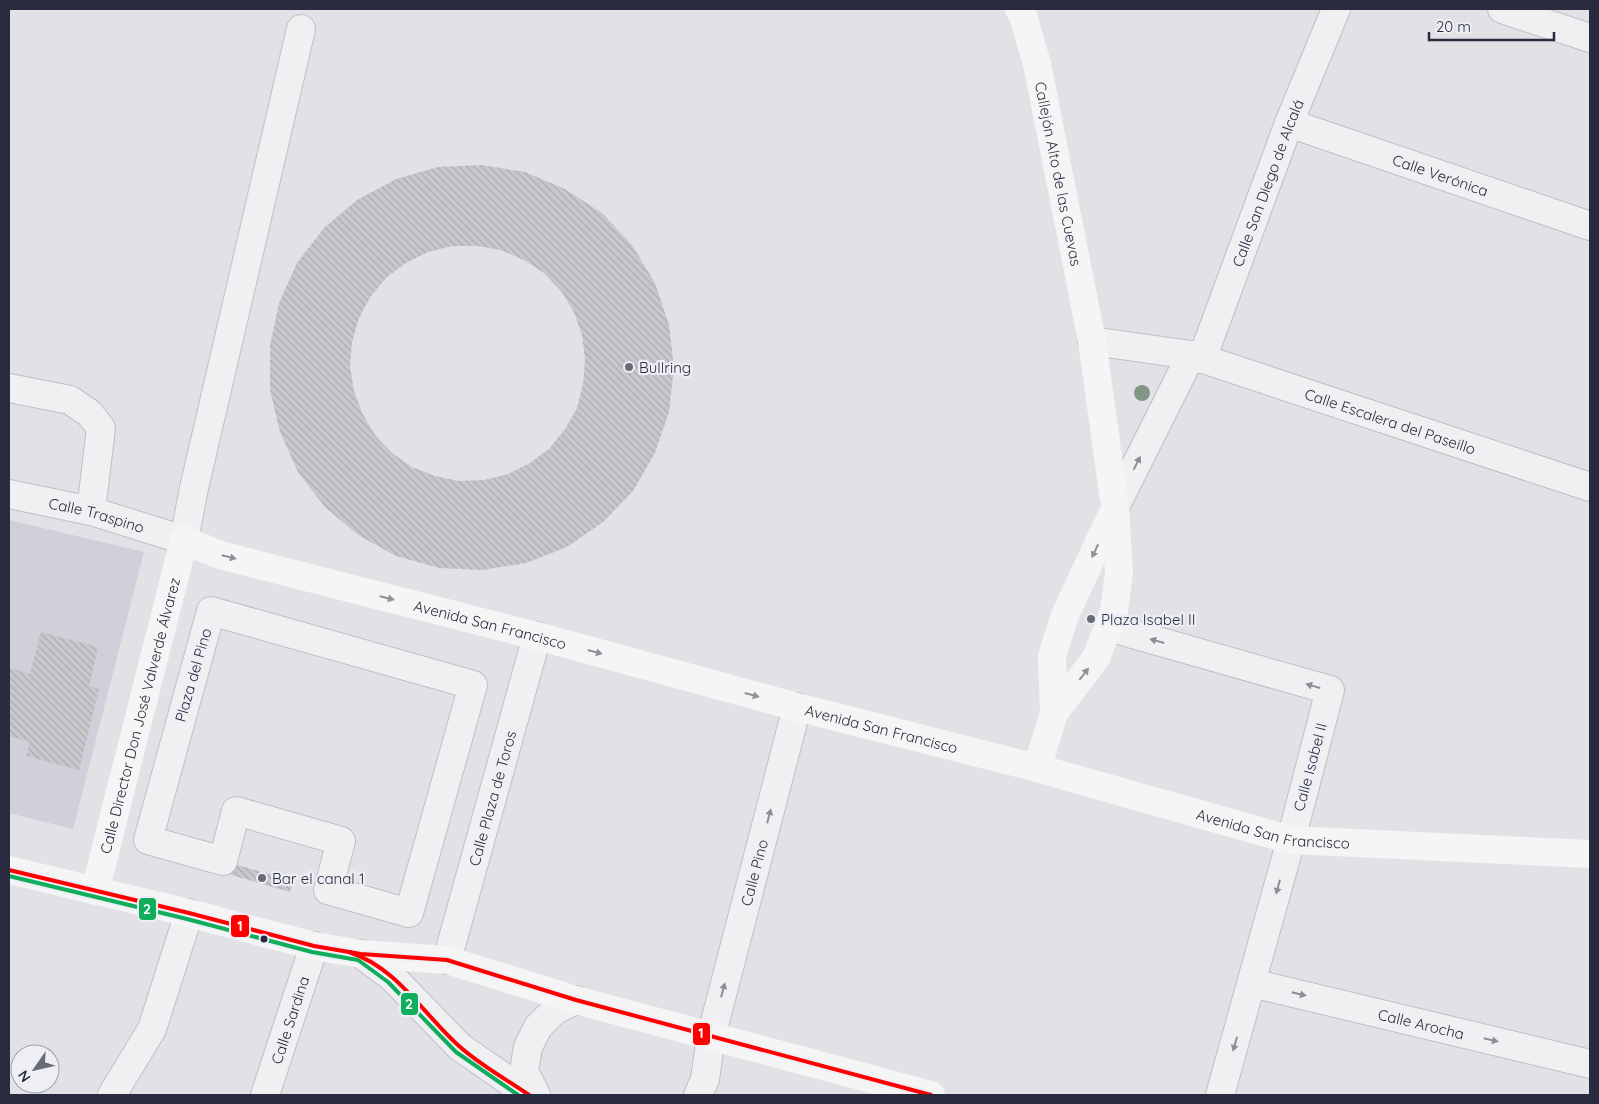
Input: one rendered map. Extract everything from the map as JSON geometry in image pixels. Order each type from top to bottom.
[{"type":"street","name":"Callejón Alto de las Cuevas","points":[[1019,9],[1023,16],[1037,64],[1092,341],[1115,506]]},
{"type":"street","name":"Calle San Diego de Alcalá","points":[[1196,357],[1336,9]]},
{"type":"street","points":[[1502,9],[1590,38]]},
{"type":"street","points":[[184,540],[194,488],[301,29]]},
{"type":"street","name":"Calle Verónica","points":[[1289,123],[1590,226]]},
{"type":"street","points":[[1036,768],[1054,712],[1052,656],[1065,615],[1115,506],[1196,357],[1092,341]]},
{"type":"street","name":"Calle Escalera del Paseillo","points":[[1196,357],[1590,487]]},
{"type":"street","points":[[9,388],[70,400],[89,413],[101,428],[91,511]]},
{"type":"street","name":"Calle Traspino","points":[[9,494],[91,511],[184,540]]},
{"type":"street","points":[[1054,712],[1096,658],[1114,611],[1119,573],[1115,506]]},
{"type":"street","name":"Avenida San Francisco","points":[[184,540],[220,555],[537,636],[797,707],[1036,768],[1291,840],[1590,854]]},
{"type":"street","name":"Calle Director Don José Valverde Álvarez","points":[[95,891],[184,540]]},
{"type":"street","name":"Plaza del Pino","points":[[211,611],[473,685],[409,913],[328,890],[341,841],[236,811],[223,861],[148,840],[211,611]]},
{"type":"street","name":"Calle Isabel II","points":[[1108,627],[1330,690],[1291,840],[1220,1095]]},
{"type":"street","name":"Calle Plaza de Toros","points":[[447,960],[537,636]]},
{"type":"street","name":"Calle Pino","points":[[698,1095],[705,1079],[711,1037],[797,707]]},
{"type":"street","points":[[9,870],[189,913],[314,946],[361,954],[447,960],[576,1000],[931,1095]]},
{"type":"street","points":[[112,1095],[152,1029],[189,913]]},
{"type":"street","name":"Calle Sardina","points":[[265,1095],[314,946]]},
{"type":"street","points":[[361,954],[392,977],[460,1047],[529,1095]]},
{"type":"street","name":"Calle Arocha","points":[[1252,983],[1590,1064]]},
{"type":"street","points":[[536,1095],[524,1071],[528,1047],[538,1027],[555,1010],[576,1000]]},
{"type":"shaded area","points":[[9,520],[144,552],[73,829],[9,813]]},
{"type":"building","name":"Bullring","points":[[482,165],[525,172],[565,189],[602,213],[632,245],[655,283],[669,325],[674,368],[669,412],[655,453],[633,491],[603,522],[567,547],[526,563],[483,570],[439,568],[396,556],[358,535],[325,507],[298,472],[280,432],[270,390],[270,345],[279,303],[297,263],[324,228],[357,200],[396,179],[438,167]],"holes":[[[452,246],[477,246],[501,250],[524,260],[544,273],[561,291],[574,312],[582,335],[585,360],[583,384],[577,408],[565,429],[550,448],[530,463],[508,474],[484,480],[459,481],[435,476],[412,467],[392,453],[375,435],[362,413],[354,391],[350,366],[352,342],[359,318],[371,296],[387,277],[406,263],[428,252]]]},
{"type":"building","points":[[41,632],[98,647],[89,686],[99,689],[79,770],[26,756],[30,742],[9,736],[9,668],[30,674]]},
{"type":"building","name":"Bar el canal 1","points":[[234,864],[293,881],[290,892],[231,875]]},
{"type":"transit line","name":"1","points":[[9,870],[189,913],[314,946],[361,954],[447,960],[576,1000],[931,1095]]},
{"type":"transit line","name":"2","points":[[9,876],[187,919],[312,952],[358,960],[388,982],[456,1052],[518,1095]]},
{"type":"transit line","name":"1","points":[[349,952],[366,959],[396,980],[467,1053],[529,1095]]},
{"type":"place","name":"Bullring","points":[[629,367]]},
{"type":"place","name":"Plaza Isabel II","points":[[1091,619]]},
{"type":"place","name":"Bar el canal 1","points":[[262,878]]}]
